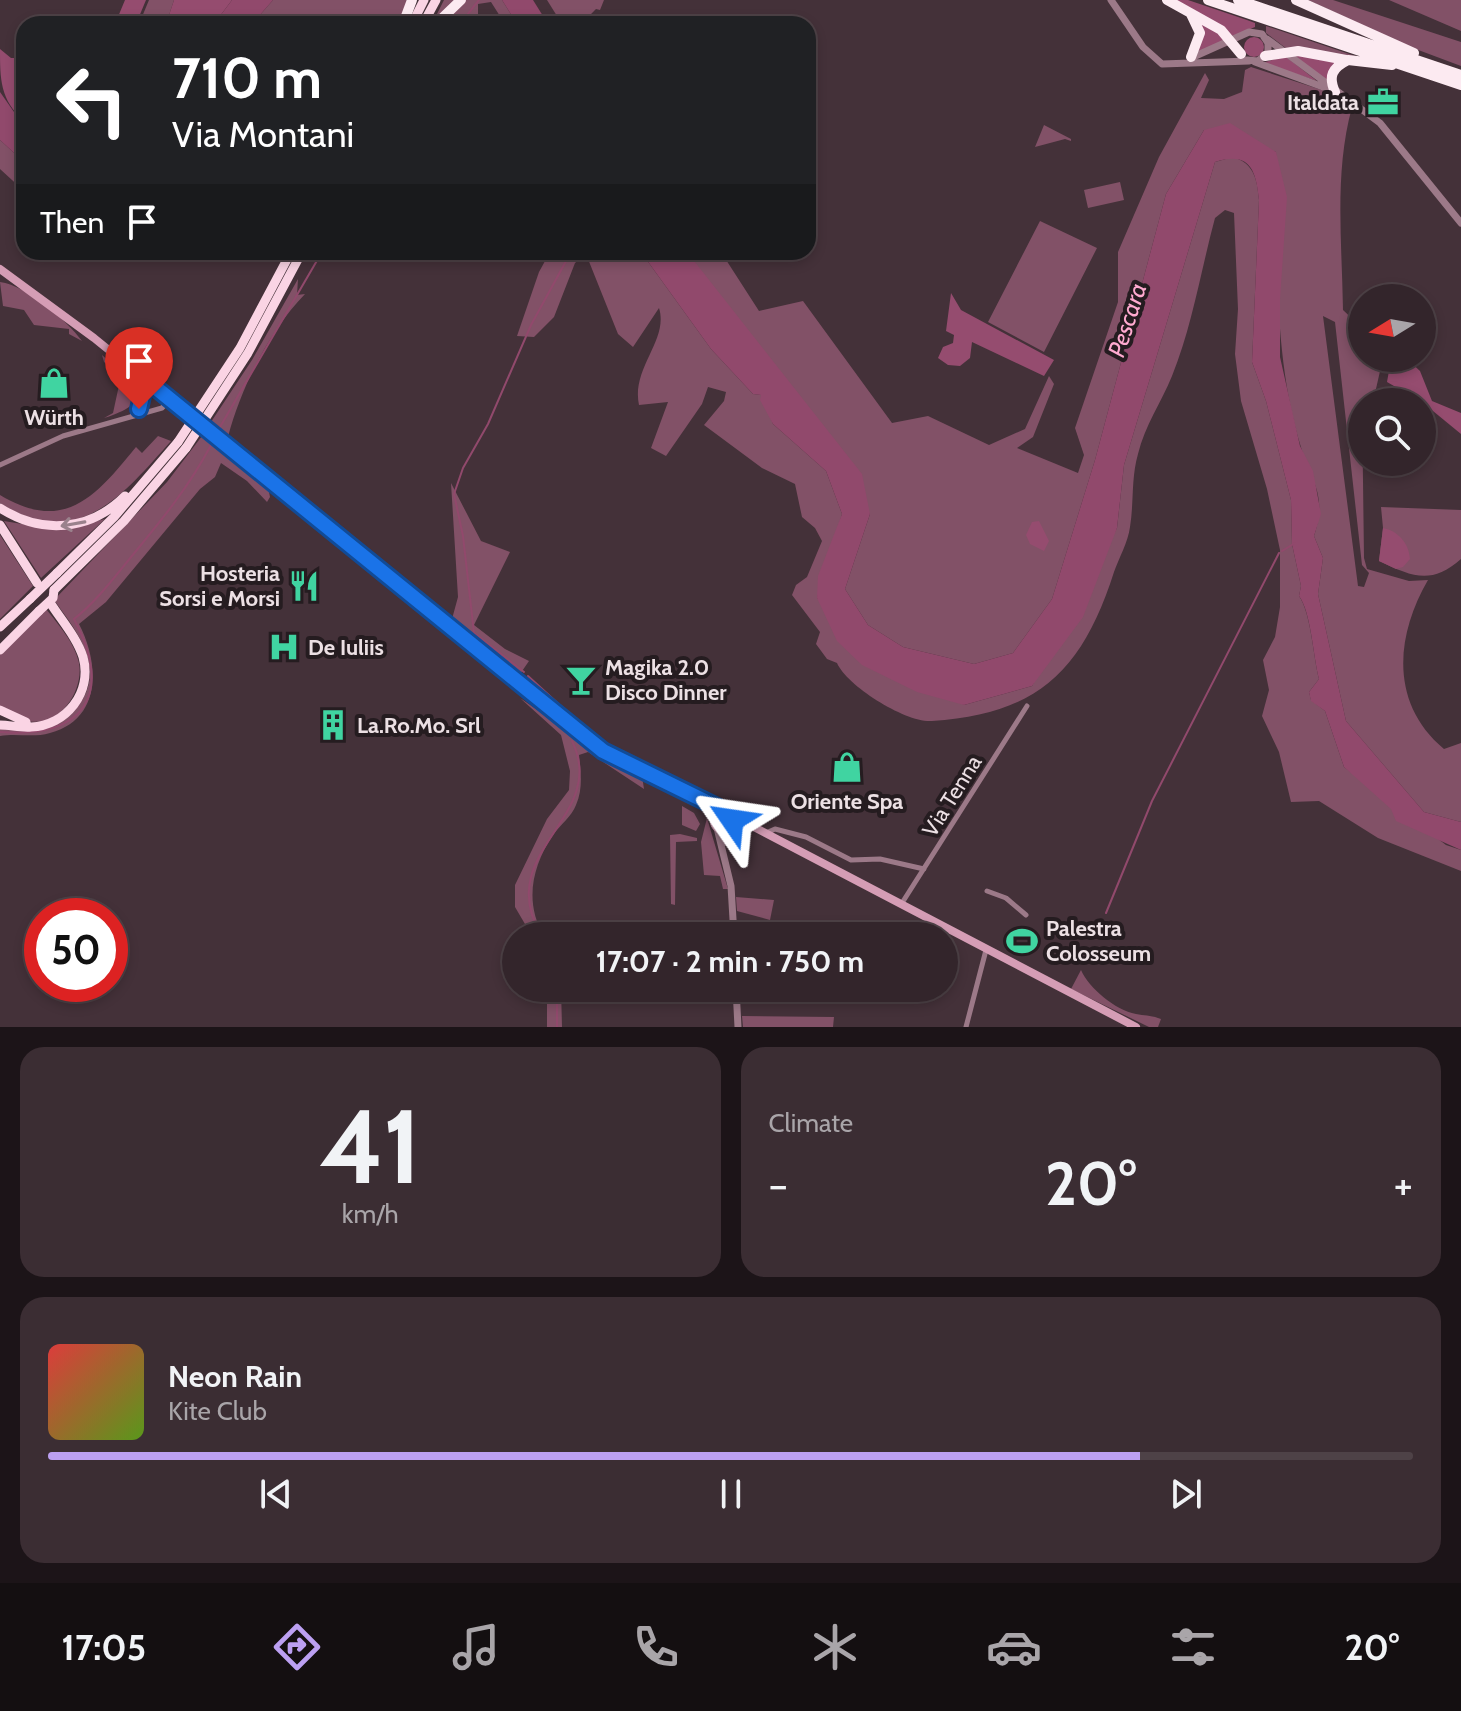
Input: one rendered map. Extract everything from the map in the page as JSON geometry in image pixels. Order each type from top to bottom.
[{"type":"highway","points":[[444,16],[461,0]]},
{"type":"highway","points":[[1167,0],[1237,40],[1248,59]]},
{"type":"highway","points":[[1208,0],[1461,85]]},
{"type":"highway","points":[[1238,0],[1461,72]]},
{"type":"highway","points":[[1296,0],[1461,72]]},
{"type":"highway","points":[[1186,60],[1200,33],[1190,12]]},
{"type":"highway","points":[[1265,56],[1285,52],[1386,66],[1399,64]]},
{"type":"highway","points":[[1335,92],[1331,75],[1335,67],[1348,60]]},
{"type":"highway","points":[[0,641],[182,445],[240,348],[287,260]]},
{"type":"highway","points":[[0,627],[54,590],[60,577],[124,521],[248,353],[298,260]]},
{"type":"highway","points":[[0,508],[39,525],[67,526],[96,518],[128,493],[139,489]]},
{"type":"highway","points":[[0,525],[37,583]]},
{"type":"highway","points":[[0,725],[33,727],[60,718],[74,705],[82,690],[85,672],[82,653],[51,604]]},
{"type":"highway","points":[[0,650],[35,605]]},
{"type":"highway","points":[[0,710],[19,721],[45,724]]},
{"type":"main road","points":[[0,269],[43,298],[134,370],[603,751],[727,812],[1136,1027]]},
{"type":"main road","points":[[694,796],[715,825],[730,827],[750,824]]},
{"type":"main road","points":[[715,825],[717,813],[727,812]]},
{"type":"main road","points":[[727,812],[730,827]]},
{"type":"street","points":[[1111,0],[1155,61],[1168,65],[1237,40],[1249,32],[1262,32],[1388,131],[1461,223]]},
{"type":"street","points":[[1186,60],[1265,56],[1262,32]]},
{"type":"street","points":[[1248,59],[1335,92]]},
{"type":"street","points":[[132,417],[143,396],[134,370]]},
{"type":"street","points":[[0,465],[63,436],[162,408],[169,400]]},
{"type":"street","name":"Via Tenna","points":[[902,903],[1027,706]]},
{"type":"street","points":[[715,825],[731,886],[733,922]]},
{"type":"street","points":[[723,849],[723,838],[730,827]]},
{"type":"street","points":[[766,833],[775,829],[806,837],[852,860],[880,859],[924,869]]},
{"type":"street","points":[[987,891],[1006,898],[1026,915]]},
{"type":"street","points":[[966,1027],[986,949]]},
{"type":"street","points":[[737,1002],[738,1027]]},
{"type":"shaded area","points":[[125,0],[146,0],[139,16],[118,16]]},
{"type":"shaded area","points":[[149,0],[174,0],[169,16],[142,16]]},
{"type":"shaded area","points":[[174,0],[232,0],[220,16],[169,16]]},
{"type":"shaded area","points":[[232,0],[273,0],[259,16],[220,16]]},
{"type":"shaded area","points":[[273,0],[408,0],[401,16],[259,16]]},
{"type":"shaded area","points":[[444,0],[502,0],[512,16],[500,16],[491,2],[478,4],[478,16],[436,16]]},
{"type":"shaded area","points":[[502,0],[533,0],[543,16],[512,16]]},
{"type":"shaded area","points":[[547,0],[604,0],[600,10],[596,9],[589,16],[557,16]]},
{"type":"shaded area","points":[[1175,0],[1188,0],[1255,23],[1255,27],[1233,36]]},
{"type":"shaded area","points":[[1308,0],[1333,0],[1461,42],[1461,66],[1405,45]]},
{"type":"shaded area","points":[[1389,0],[1461,0],[1461,31]]},
{"type":"shaded area","points":[[1199,19],[1227,40],[1197,52]]},
{"type":"shaded area","points":[[1266,26],[1364,59],[1287,49],[1266,33]]},
{"type":"shaded area","points":[[1254,37],[1261,40],[1264,47],[1261,54],[1254,57],[1247,54],[1244,47],[1247,40]]},
{"type":"shaded area","points":[[0,49],[11,58],[16,58],[16,113],[6,97],[1,79]]},
{"type":"shaded area","points":[[1293,54],[1338,61],[1328,83]]},
{"type":"shaded area","points":[[1285,56],[1317,81],[1262,63]]},
{"type":"shaded area","points":[[1251,67],[1322,90],[1352,107],[1341,182],[1343,310],[1348,315],[1348,372],[1380,372],[1376,388],[1348,388],[1348,439],[1335,322],[1323,316],[1358,586],[1364,587],[1369,573],[1362,565],[1352,476],[1363,476],[1364,558],[1367,569],[1409,581],[1428,580],[1409,624],[1403,669],[1414,712],[1426,731],[1444,749],[1461,743],[1461,822],[1424,812],[1346,721],[1318,594],[1323,558],[1314,536],[1319,498],[1300,444],[1285,372],[1278,299],[1276,152],[1204,130],[1166,194],[1095,460],[1052,599],[1013,653],[974,664],[903,647],[868,625],[845,589],[870,514],[693,260],[726,260],[759,311],[803,301],[892,423],[928,416],[989,445],[1025,429],[1049,376],[1054,384],[1033,437],[1017,448],[1078,473],[1084,455],[1075,428],[1118,302],[1118,252],[1159,157],[1205,73],[1209,80],[1201,98],[1224,99],[1242,92],[1245,70]]},
{"type":"shaded area","points":[[0,92],[16,114],[16,155],[0,140]]},
{"type":"shaded area","points":[[1230,123],[1276,152],[1287,197],[1280,299],[1280,357],[1300,446],[1313,471],[1321,514],[1314,536],[1323,558],[1318,594],[1346,721],[1424,812],[1461,822],[1461,850],[1396,821],[1391,809],[1344,767],[1325,711],[1311,701],[1309,692],[1319,679],[1309,623],[1299,596],[1301,586],[1292,544],[1291,500],[1266,401],[1252,362],[1259,200],[1253,172],[1244,161],[1227,159],[1215,162],[1124,465],[1117,528],[1083,617],[1032,686],[964,705],[917,692],[862,665],[837,641],[817,598],[818,576],[842,514],[826,471],[773,424],[760,400],[761,395],[753,394],[711,349],[647,260],[693,260],[862,474],[870,514],[845,589],[868,625],[903,647],[974,664],[1013,653],[1052,599],[1095,460],[1166,194],[1204,130]]},
{"type":"shaded area","points":[[1044,125],[1071,141],[1065,139],[1035,147]]},
{"type":"shaded area","points":[[0,140],[16,155],[16,184],[0,169]]},
{"type":"shaded area","points":[[1233,157],[1246,164],[1256,179],[1259,200],[1252,362],[1266,401],[1291,500],[1292,544],[1301,586],[1299,596],[1309,623],[1319,679],[1309,692],[1311,700],[1325,711],[1344,767],[1446,845],[1461,850],[1461,871],[1378,838],[1319,801],[1291,802],[1279,752],[1262,716],[1269,690],[1263,660],[1275,637],[1280,607],[1280,550],[1267,489],[1241,401],[1235,354],[1238,309],[1234,213],[1225,210],[1215,218],[1179,357],[1138,454],[1127,538],[1087,636],[1070,661],[1050,681],[1027,697],[1000,709],[969,717],[932,721],[908,716],[878,701],[852,682],[816,644],[820,632],[792,595],[796,585],[807,577],[822,541],[815,528],[802,517],[795,484],[762,468],[704,425],[724,401],[726,392],[708,387],[702,404],[666,456],[651,448],[668,402],[639,405],[638,392],[659,331],[659,308],[633,347],[618,334],[588,260],[647,260],[711,349],[753,394],[762,395],[773,424],[826,471],[842,514],[817,598],[964,705],[1032,686],[1117,528],[1124,465],[1215,162]]},
{"type":"shaded area","points":[[1120,182],[1124,200],[1088,208],[1084,190]]},
{"type":"shaded area","points":[[1040,221],[1097,248],[1044,352],[988,322]]},
{"type":"shaded area","points":[[546,260],[579,260],[554,317],[534,337],[517,336]]},
{"type":"shaded area","points":[[298,279],[297,295],[305,294],[280,325],[258,361],[240,399],[228,437],[211,422],[252,360]]},
{"type":"shaded area","points":[[0,282],[22,290],[46,305],[82,341],[69,334],[69,329],[34,325],[24,310],[3,306]]},
{"type":"shaded area","points":[[951,293],[961,310],[1054,360],[1044,376],[972,342],[970,358],[960,366],[948,365],[938,358],[943,347],[953,343],[954,335],[946,331]]},
{"type":"shaded area","points":[[102,355],[132,382],[137,397],[122,411],[104,418],[113,413],[121,376],[104,362]]},
{"type":"shaded area","points":[[1389,372],[1420,372],[1427,388],[1398,388],[1387,382]]},
{"type":"shaded area","points":[[1436,403],[1461,413],[1461,434],[1436,413]]},
{"type":"shaded area","points":[[158,436],[171,441],[135,480],[116,498],[75,520],[52,522],[27,517],[0,503],[0,495],[43,511],[61,510],[77,504],[107,481],[136,447],[142,453]]},
{"type":"shaded area","points":[[202,436],[268,487],[270,497],[267,502],[247,481],[221,463],[215,477],[200,489],[106,602],[79,624],[86,639],[93,671],[88,702],[80,715],[67,726],[50,733],[0,736],[0,728],[66,718],[81,702],[88,688],[89,661],[78,635],[54,600],[167,482]]},
{"type":"shaded area","points":[[451,483],[481,541],[510,552],[474,625],[505,649],[529,661],[518,677],[452,619],[458,597]]},
{"type":"shaded area","points":[[1381,507],[1461,510],[1461,559],[1440,573],[1422,576],[1379,561],[1383,528]]},
{"type":"shaded area","points":[[105,519],[41,578],[4,521],[58,530]]},
{"type":"shaded area","points":[[1039,521],[1049,541],[1044,551],[1030,544],[1026,535],[1032,522]]},
{"type":"shaded area","points":[[1383,528],[1405,543],[1410,559],[1403,567],[1396,569],[1379,561]]},
{"type":"shaded area","points":[[0,535],[33,586],[0,619]]},
{"type":"shaded area","points":[[46,609],[74,648],[80,674],[73,695],[60,713],[40,722],[28,721],[0,706],[0,654]]},
{"type":"shaded area","points":[[520,698],[600,753],[642,776],[644,789],[588,752],[579,755],[581,780],[578,799],[572,813],[546,847],[536,872],[533,898],[538,922],[524,922],[515,907],[515,885],[547,819],[569,790],[570,771],[561,735]]},
{"type":"shaded area","points":[[682,806],[694,813],[700,824],[696,831],[682,825]]},
{"type":"shaded area","points":[[707,818],[728,889],[723,889],[720,876],[704,875],[701,842]]},
{"type":"shaded area","points":[[670,835],[697,838],[697,841],[676,842],[675,905],[671,904]]},
{"type":"shaded area","points":[[736,897],[774,900],[770,920],[737,911]]},
{"type":"shaded area","points":[[1081,970],[1090,984],[1111,1003],[1128,1012],[1161,1019],[1158,1027],[1149,1027],[1071,989]]},
{"type":"shaded area","points":[[547,1002],[561,1002],[562,1027],[547,1027]]},
{"type":"shaded area","points":[[742,1016],[834,1017],[833,1027],[743,1027]]},
{"type":"waterway","points":[[466,16],[479,0]]},
{"type":"waterway","points":[[220,427],[317,260]]},
{"type":"waterway","points":[[524,672],[474,633],[463,536],[454,494],[463,468],[488,424],[531,325],[567,260]]},
{"type":"waterway","points":[[0,732],[53,728],[71,719],[84,706],[91,690],[91,669],[86,646],[74,619],[91,604],[157,526],[211,445]]},
{"type":"waterway","points":[[1282,551],[1295,543]]},
{"type":"waterway","points":[[1106,913],[1152,801],[1279,553]]},
{"type":"waterway","points":[[528,676],[574,718]]},
{"type":"waterway","points":[[536,922],[530,907],[530,881],[539,858],[576,792],[579,768],[572,741]]},
{"type":"waterway","points":[[557,1002],[557,1027]]},
{"type":"place","name":"Italdata","points":[[1383,102]]},
{"type":"place","name":"Würth","points":[[54,383]]},
{"type":"place","name":"Hosteria Sorsi e Morsi","points":[[304,586]]},
{"type":"place","name":"De Iuliis","points":[[284,647]]},
{"type":"place","name":"Magika 2.0 Disco Dinner","points":[[581,680]]},
{"type":"place","name":"La.Ro.Mo. Srl","points":[[333,725]]},
{"type":"place","name":"Oriente Spa","points":[[847,767]]},
{"type":"place","name":"Palestra Colosseum","points":[[1022,941]]},
{"type":"route","points":[[139,409],[143,392],[134,370],[603,751],[727,812],[732,820]]},
{"type":"water label","name":"Pescara","points":[[1127,320]]}]
